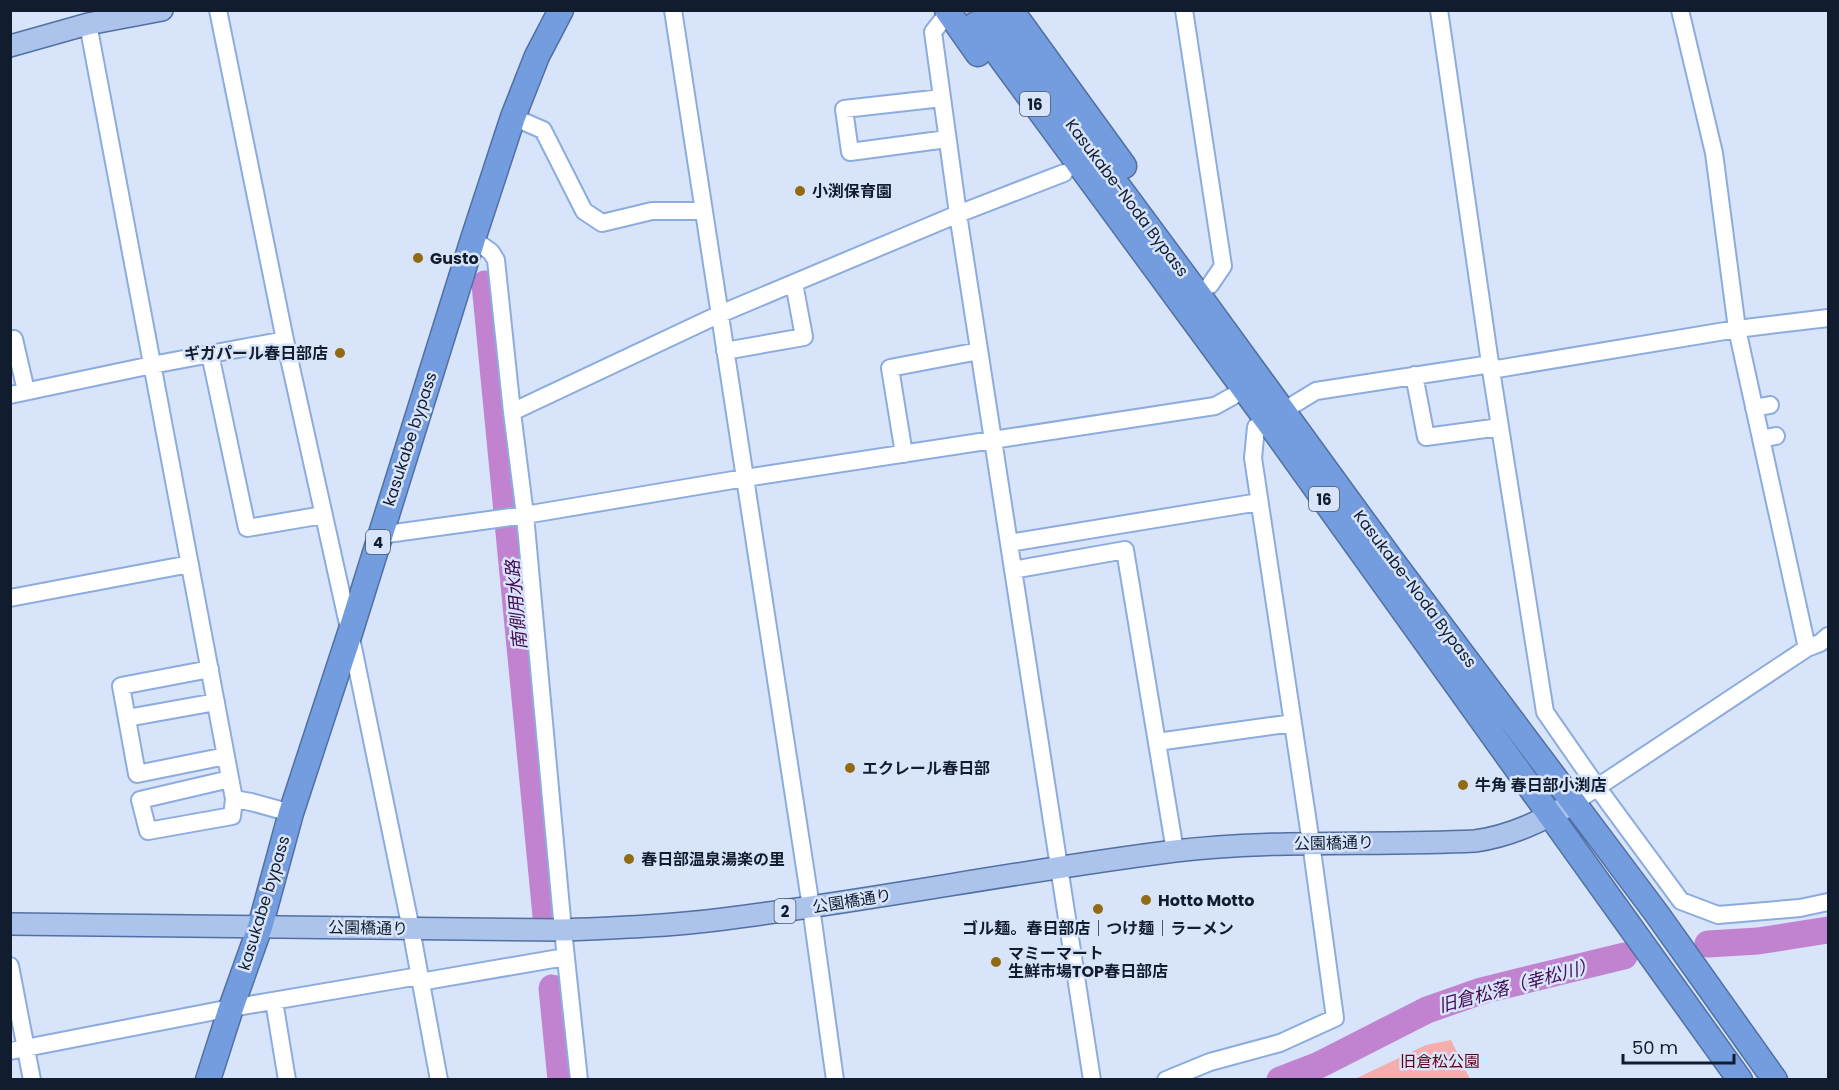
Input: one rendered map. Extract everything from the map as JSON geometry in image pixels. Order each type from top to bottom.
[{"type":"highway","name":"kasukabe bypass","points":[[206,1079],[260,927],[291,813],[513,117],[525,72],[542,35],[561,10]]},
{"type":"highway","name":"16","points":[[948,12],[1167,314],[1302,484],[1373,567]]},
{"type":"highway","name":"16","points":[[992,16],[1210,285],[1278,404]]},
{"type":"highway","name":"Kasukabe-Noda Bypass","points":[[992,16],[1393,562],[1575,801],[1774,1080]]},
{"type":"highway","name":"Kasukabe-Noda Bypass","points":[[992,16],[1269,423],[1740,1080]]},
{"type":"main road","points":[[10,46],[88,24],[162,10]]},
{"type":"main road","name":"公園橋通り","points":[[10,924],[563,930],[682,924],[1220,846],[1475,841],[1497,838],[1551,815],[1575,801]]},
{"type":"street","points":[[218,10],[285,340],[350,633],[411,929],[439,1080]]},
{"type":"street","points":[[673,10],[811,907],[835,1080]]},
{"type":"street","points":[[1184,10],[1222,266],[1210,285]]},
{"type":"street","points":[[1439,10],[1500,427],[1545,712],[1681,901],[1718,915],[1800,908],[1828,902]]},
{"type":"street","points":[[1680,10],[1714,153],[1737,329],[1762,406],[1807,648]]},
{"type":"street","points":[[948,12],[933,32],[947,139],[1092,1080]]},
{"type":"street","points":[[88,24],[234,799],[232,816],[148,831],[140,800],[230,779]]},
{"type":"street","points":[[942,98],[844,110],[850,152],[947,139]]},
{"type":"street","points":[[513,117],[543,130],[584,211],[602,223],[652,211],[704,211]]},
{"type":"street","points":[[512,412],[720,314],[958,214],[1064,173]]},
{"type":"street","points":[[473,239],[492,252],[496,260],[512,412],[513,517],[579,1080]]},
{"type":"street","points":[[725,351],[804,337],[794,283]]},
{"type":"street","points":[[1278,404],[1317,391],[1414,375],[1491,367],[1737,329],[1828,318]]},
{"type":"street","points":[[10,339],[14,339],[18,393],[285,340]]},
{"type":"street","points":[[904,454],[890,368],[979,351]]},
{"type":"street","points":[[210,354],[247,528],[324,515]]},
{"type":"street","points":[[1414,375],[1426,437],[1500,427]]},
{"type":"street","points":[[380,535],[513,517],[745,478],[1215,406],[1233,396]]},
{"type":"street","points":[[1166,1080],[1210,1062],[1280,1043],[1335,1018],[1253,458],[1256,427]]},
{"type":"street","points":[[1009,543],[1259,502]]},
{"type":"street","points":[[1013,570],[1125,550],[1175,851]]},
{"type":"street","points":[[10,598],[190,564]]},
{"type":"street","points":[[1575,801],[1828,636]]},
{"type":"street","points":[[210,669],[120,686],[137,774],[226,756]]},
{"type":"street","points":[[127,718],[216,702]]},
{"type":"street","points":[[1157,742],[1293,723]]},
{"type":"street","points":[[234,799],[291,813]]},
{"type":"street","points":[[18,1049],[231,1008],[566,957]]},
{"type":"street","points":[[10,966],[18,1049],[32,1080]]},
{"type":"street","points":[[274,1001],[287,1080]]},
{"type":"green space","name":"旧倉松公園","points":[[1451,1040],[1470,1079],[1355,1079],[1426,1045]]},
{"type":"waterway","name":"南側用水路","points":[[485,284],[547,926]]},
{"type":"waterway","name":"旧倉松落（幸松川）","points":[[1708,944],[1758,941],[1828,930]]},
{"type":"waterway","name":"旧倉松落（幸松川）","points":[[1280,1080],[1319,1065],[1427,1010],[1481,991],[1624,956]]},
{"type":"waterway","name":"南側用水路","points":[[552,988],[561,1080]]},
{"type":"tunnel","points":[[966,10],[976,24]]},
{"type":"place","name":"小渕保育園","points":[[800,191]]},
{"type":"place","name":"Gusto","points":[[418,258]]},
{"type":"place","name":"ギガパール春日部店","points":[[340,353]]},
{"type":"place","name":"エクレール春日部","points":[[850,768]]},
{"type":"place","name":"牛角 春日部小渕店","points":[[1463,785]]},
{"type":"place","name":"春日部温泉湯楽の里","points":[[629,859]]},
{"type":"place","name":"Hotto Motto","points":[[1146,900]]},
{"type":"place","name":"ゴル麺。春日部店｜つけ麺｜ラーメン","points":[[1098,909]]},
{"type":"place","name":"マミーマート 生鮮市場TOP春日部店","points":[[996,962]]}]
